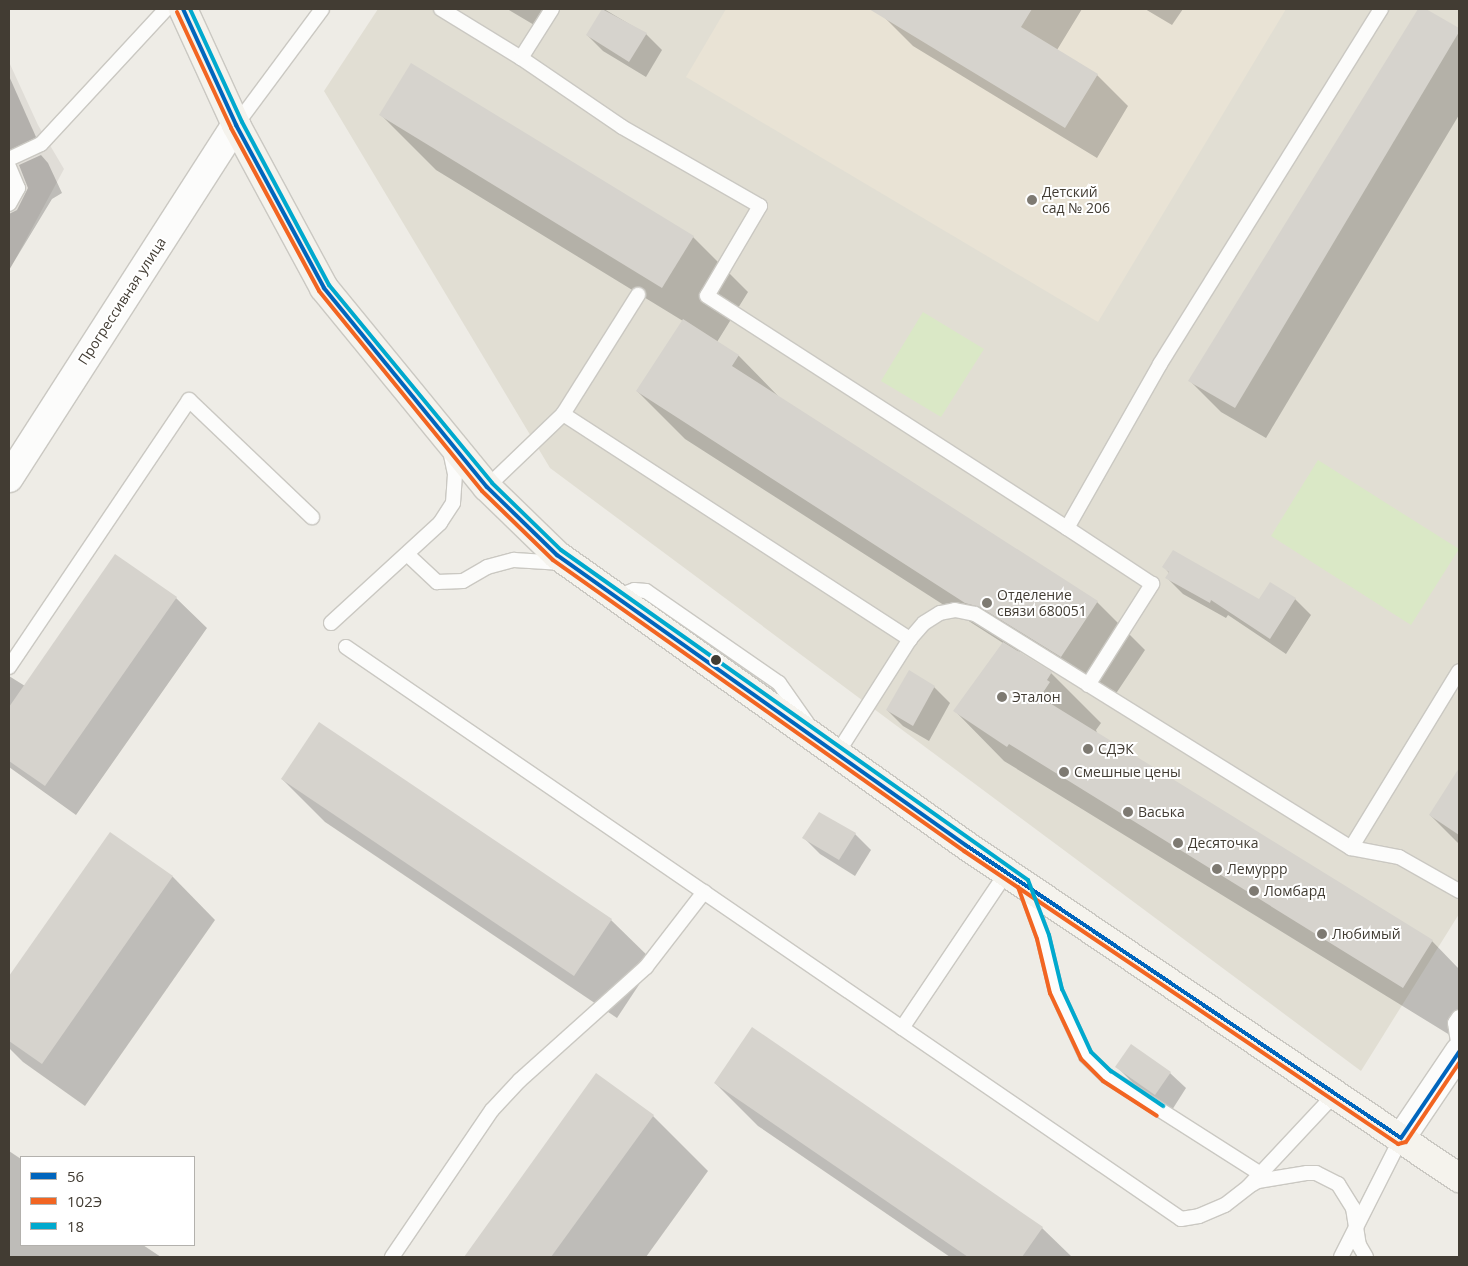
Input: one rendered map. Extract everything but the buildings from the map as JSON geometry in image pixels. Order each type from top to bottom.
[{"type":"main road","points":[[183,9],[236,125],[324,288],[487,487],[571,565],[827,749],[1015,879],[1459,1178]]},
{"type":"street","name":"Прогрессивная улица","points":[[9,478],[236,125]]},
{"type":"street","points":[[1401,1138],[1458,1055]]},
{"type":"lane","points":[[9,159],[41,144],[166,9]]},
{"type":"lane","points":[[236,125],[322,9]]},
{"type":"lane","points":[[441,9],[521,58],[622,127],[760,206],[707,296],[1152,584],[1088,685]]},
{"type":"lane","points":[[521,58],[552,9]]},
{"type":"lane","points":[[1066,528],[1160,364],[1381,9]]},
{"type":"lane","points":[[9,167],[18,188],[9,204]]},
{"type":"lane","points":[[487,487],[563,414],[638,295]]},
{"type":"lane","points":[[9,667],[190,400],[312,517]]},
{"type":"lane","points":[[563,414],[910,639]]},
{"type":"lane","points":[[331,623],[408,555],[440,523],[453,503],[455,474],[448,440]]},
{"type":"lane","points":[[408,555],[437,582],[463,581],[487,567],[514,560],[571,565]]},
{"type":"lane","points":[[827,749],[924,623],[940,613],[955,610],[975,614],[1351,848],[1399,857],[1459,892]]},
{"type":"lane","points":[[346,646],[1181,1219],[1199,1216],[1226,1205],[1248,1187],[1334,1095]]},
{"type":"lane","points":[[1351,848],[1459,671]]},
{"type":"lane","points":[[902,1028],[1015,879],[1043,937],[1056,991],[1086,1056],[1107,1076],[1260,1174]]},
{"type":"lane","points":[[392,1257],[492,1110],[520,1080],[646,967],[704,892]]},
{"type":"lane","points":[[1458,1055],[1456,1024],[1459,1017]]},
{"type":"lane","points":[[1341,1257],[1401,1138]]},
{"type":"lane","points":[[1248,1187],[1258,1181],[1316,1173],[1338,1184],[1345,1192],[1356,1226],[1359,1245],[1366,1257]]},
{"type":"shaded area","points":[[378,9],[1459,9],[1459,914],[1361,1071],[550,468],[324,91]]},
{"type":"shaded area","name":"Детский сад № 206","points":[[726,9],[1286,9],[1098,322],[686,77]]},
{"type":"shaded area","points":[[9,62],[38,125],[64,169],[9,271]]},
{"type":"green space","points":[[923,312],[984,349],[941,417],[881,381]]},
{"type":"green space","points":[[1318,460],[1459,549],[1411,625],[1271,536]]},
{"type":"transit line","name":"56","points":[[183,9],[236,125],[324,288],[487,487],[557,555],[967,846],[1401,1138]]},
{"type":"transit line","name":"18","points":[[190,9],[242,122],[329,285],[492,483],[561,550],[1028,880],[1049,935],[1062,989],[1091,1052],[1111,1071],[1163,1106]]},
{"type":"transit line","name":"102Э","points":[[177,12],[231,128],[319,291],[482,491],[553,560],[964,851],[1398,1144],[1406,1142],[1459,1063]]},
{"type":"transit line","name":"102Э","points":[[1018,887],[1037,939],[1050,993],[1081,1059],[1103,1081],[1157,1116]]},
{"type":"transit line","name":"56","points":[[1401,1138],[1459,1052]]},
{"type":"place","name":"Детский сад № 206","points":[[1032,200]]},
{"type":"place","name":"Отделение связи 680051","points":[[987,603]]},
{"type":"place","name":"Эталон","points":[[1002,697]]},
{"type":"place","name":"СДЭК","points":[[1088,749]]},
{"type":"place","name":"Смешные цены","points":[[1064,772]]},
{"type":"place","name":"Васька","points":[[1128,812]]},
{"type":"place","name":"Десяточка","points":[[1178,843]]},
{"type":"place","name":"Лемуррр","points":[[1217,869]]},
{"type":"place","name":"Ломбард","points":[[1254,891]]},
{"type":"place","name":"Любимый","points":[[1322,934]]}]
